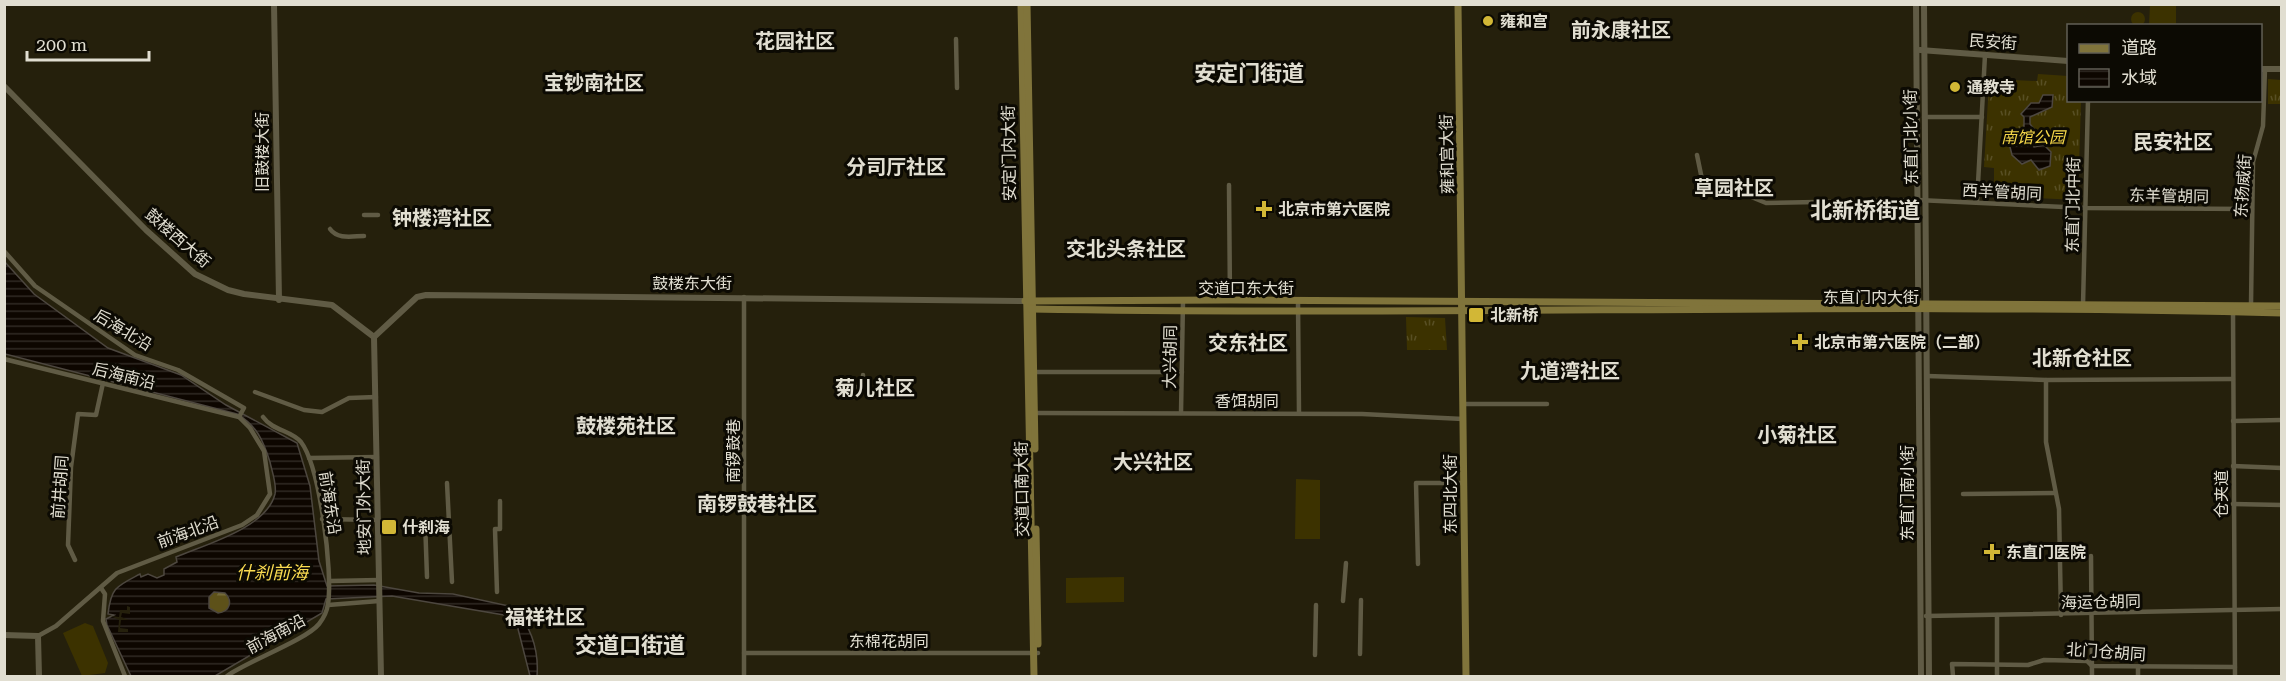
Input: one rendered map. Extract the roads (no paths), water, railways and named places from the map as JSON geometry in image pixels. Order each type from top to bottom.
[{"type":"main road","name":"旧鼓楼大街","points":[[274,4],[279,300]]},
{"type":"main road","name":"安定门内大街","points":[[1020,4],[1029,304]]},
{"type":"main road","name":"安定门内大街","points":[[1027,4],[1029,304]]},
{"type":"main road","name":"雍和宫大街","points":[[1458,4],[1462,307]]},
{"type":"main road","name":"东直门北小街","points":[[1916,4],[1918,201],[1923,307]]},
{"type":"main road","name":"东直门北小街","points":[[1923,307],[1926,201],[1924,4]]},
{"type":"main road","name":"民安街","points":[[1916,50],[2067,61]]},
{"type":"main road","points":[[2263,69],[2282,69]]},
{"type":"main road","name":"鼓楼西大街","points":[[4,86],[146,230],[195,274],[228,290],[279,300],[332,305],[374,337]]},
{"type":"main road","name":"鼓楼东大街","points":[[374,337],[417,297],[426,295],[744,297],[1029,304]]},
{"type":"main road","name":"交道口东大街","points":[[1029,304],[1230,300],[1462,307]]},
{"type":"main road","name":"交道口东大街","points":[[1029,304],[1183,311],[1462,307]]},
{"type":"main road","name":"交道口南大街","points":[[1029,304],[1034,372],[1032,413]]},
{"type":"main road","name":"交道口南大街","points":[[1029,304],[1036,676]]},
{"type":"main road","name":"东直门内大街","points":[[1462,307],[2282,306]]},
{"type":"main road","name":"东四北大街","points":[[1462,307],[1466,676]]},
{"type":"main road","name":"东直门南小街","points":[[1921,676],[1927,376],[1923,307]]},
{"type":"main road","name":"东直门南小街","points":[[1923,307],[1924,616],[1929,676]]},
{"type":"main road","name":"东直门内大街","points":[[2083,307],[2282,313]]},
{"type":"main road","name":"地安门外大街","points":[[374,337],[381,676]]},
{"type":"main road","points":[[4,635],[38,636],[39,676]]},
{"type":"street","points":[[957,39],[957,88]]},
{"type":"street","points":[[1977,202],[1985,55]]},
{"type":"street","name":"东扬威街","points":[[2252,305],[2253,162],[2263,126],[2263,69]]},
{"type":"street","name":"东直门北中街","points":[[2083,307],[2088,102]]},
{"type":"street","points":[[1924,117],[1982,117]]},
{"type":"street","name":"西羊管胡同","points":[[1697,155],[1705,194],[1749,196],[1766,203],[1926,201],[2085,208]]},
{"type":"street","points":[[1229,184],[1230,300]]},
{"type":"street","name":"东羊管胡同","points":[[2085,208],[2252,210]]},
{"type":"street","points":[[364,215],[378,215]]},
{"type":"street","points":[[330,229],[335,235],[364,236]]},
{"type":"street","name":"后海北沿","points":[[4,251],[35,286],[135,355],[178,370],[243,409],[239,417]]},
{"type":"street","name":"南锣鼓巷","points":[[744,297],[744,676]]},
{"type":"street","name":"大兴胡同","points":[[1181,413],[1183,301]]},
{"type":"street","points":[[1298,302],[1299,413]]},
{"type":"street","name":"仓夹道","points":[[2233,311],[2235,676]]},
{"type":"street","name":"后海南沿","points":[[4,359],[239,417]]},
{"type":"street","points":[[1034,372],[1182,372]]},
{"type":"street","points":[[853,387],[863,387],[863,375]]},
{"type":"street","points":[[1927,376],[2046,380],[2233,379]]},
{"type":"street","points":[[2046,380],[2046,442],[2059,509],[2061,615]]},
{"type":"street","name":"前井胡同","points":[[75,560],[68,545],[71,467],[78,414],[96,415],[103,383]]},
{"type":"street","points":[[255,392],[304,410],[322,412],[349,398],[376,397]]},
{"type":"street","points":[[1463,404],[1547,404]]},
{"type":"street","name":"香饵胡同","points":[[1032,413],[1299,413],[1463,419]]},
{"type":"street","name":"前海北沿","points":[[38,636],[56,626],[117,573],[138,563],[242,525],[264,506],[270,494],[270,485],[264,451],[250,428],[239,417]]},
{"type":"street","name":"前海东沿","points":[[263,417],[268,425],[300,441],[309,458],[322,519],[330,581],[328,605]]},
{"type":"street","points":[[2233,421],[2282,420]]},
{"type":"street","points":[[309,458],[377,456]]},
{"type":"street","points":[[2233,466],[2282,468]]},
{"type":"street","points":[[447,483],[452,582]]},
{"type":"street","points":[[1418,564],[1416,483],[1463,483]]},
{"type":"street","points":[[1963,494],[2055,493]]},
{"type":"street","points":[[497,592],[495,529],[500,529],[500,501]]},
{"type":"street","points":[[2233,504],[2282,505]]},
{"type":"street","points":[[322,519],[378,520]]},
{"type":"street","points":[[425,520],[426,577]]},
{"type":"street","points":[[2091,556],[2092,676]]},
{"type":"street","points":[[1342,601],[1346,563]]},
{"type":"street","points":[[330,581],[379,580]]},
{"type":"street","points":[[101,588],[105,594],[103,621],[125,676]]},
{"type":"street","points":[[1360,654],[1361,600]]},
{"type":"street","points":[[328,605],[379,601]]},
{"type":"street","name":"前海南沿","points":[[227,676],[244,664],[318,626],[328,605]]},
{"type":"street","points":[[1315,655],[1316,605]]},
{"type":"street","name":"海运仓胡同","points":[[1924,616],[2282,609]]},
{"type":"street","points":[[1996,676],[1997,615]]},
{"type":"street","name":"东棉花胡同","points":[[744,653],[1036,652]]},
{"type":"street","name":"北门仓胡同","points":[[1953,676],[1952,664],[2028,665],[2044,660],[2087,660],[2092,666],[2235,667]]},
{"type":"street","points":[[2138,667],[2138,676]]},
{"type":"water","points":[[2043,95],[2053,95],[2052,107],[2030,117],[2030,124],[2040,136],[2038,138],[2030,135],[2027,138],[2034,147],[2044,145],[2051,152],[2050,166],[2039,170],[2031,160],[2022,164],[2012,155],[2008,139],[2017,139],[2018,134],[2024,131],[2024,117],[2021,114],[2031,103],[2039,103]]},
{"type":"water","name":"什刹前海","points":[[4,261],[34,294],[108,348],[181,375],[226,405],[297,443],[310,486],[319,561],[327,586],[374,585],[419,593],[453,594],[514,607],[533,640],[537,657],[537,676],[530,676],[517,625],[504,615],[392,596],[326,599],[322,613],[215,676],[131,676],[107,625],[106,619],[114,615],[108,614],[113,593],[116,588],[140,574],[141,577],[148,574],[157,578],[164,575],[164,569],[177,562],[176,557],[233,534],[260,516],[270,506],[275,494],[275,482],[265,447],[250,423],[237,414],[5,354]],"holes":[[[214,592],[225,593],[229,599],[229,606],[225,611],[218,613],[209,608],[209,597]]]},
{"type":"place","name":"雍和宫","points":[[1488,21]]},
{"type":"place","name":"通教寺","points":[[1955,87]]},
{"type":"place","name":"北京市第六医院","points":[[1264,209]]},
{"type":"place","name":"北新桥","points":[[1476,315]]},
{"type":"place","name":"北京市第六医院（二部）","points":[[1800,342]]},
{"type":"place","name":"什刹海","points":[[389,527]]},
{"type":"place","name":"东直门医院","points":[[1992,552]]},
{"type":"district","name":"前永康社区","points":[[1621,30]]},
{"type":"district","name":"花园社区","points":[[795,41]]},
{"type":"district","name":"安定门街道","points":[[1249,73]]},
{"type":"district","name":"宝钞南社区","points":[[594,83]]},
{"type":"district","name":"民安社区","points":[[2173,142]]},
{"type":"district","name":"分司厅社区","points":[[896,167]]},
{"type":"district","name":"草园社区","points":[[1734,188]]},
{"type":"district","name":"北新桥街道","points":[[1865,210]]},
{"type":"district","name":"钟楼湾社区","points":[[442,218]]},
{"type":"district","name":"交北头条社区","points":[[1126,249]]},
{"type":"district","name":"交东社区","points":[[1248,343]]},
{"type":"district","name":"北新仓社区","points":[[2082,358]]},
{"type":"district","name":"九道湾社区","points":[[1570,371]]},
{"type":"district","name":"菊儿社区","points":[[875,388]]},
{"type":"district","name":"鼓楼苑社区","points":[[626,426]]},
{"type":"district","name":"小菊社区","points":[[1797,435]]},
{"type":"district","name":"大兴社区","points":[[1153,462]]},
{"type":"district","name":"南锣鼓巷社区","points":[[757,504]]},
{"type":"district","name":"福祥社区","points":[[545,617]]},
{"type":"district","name":"交道口街道","points":[[630,645]]},
{"type":"park label","name":"南馆公园","points":[[2033,137]]}]
